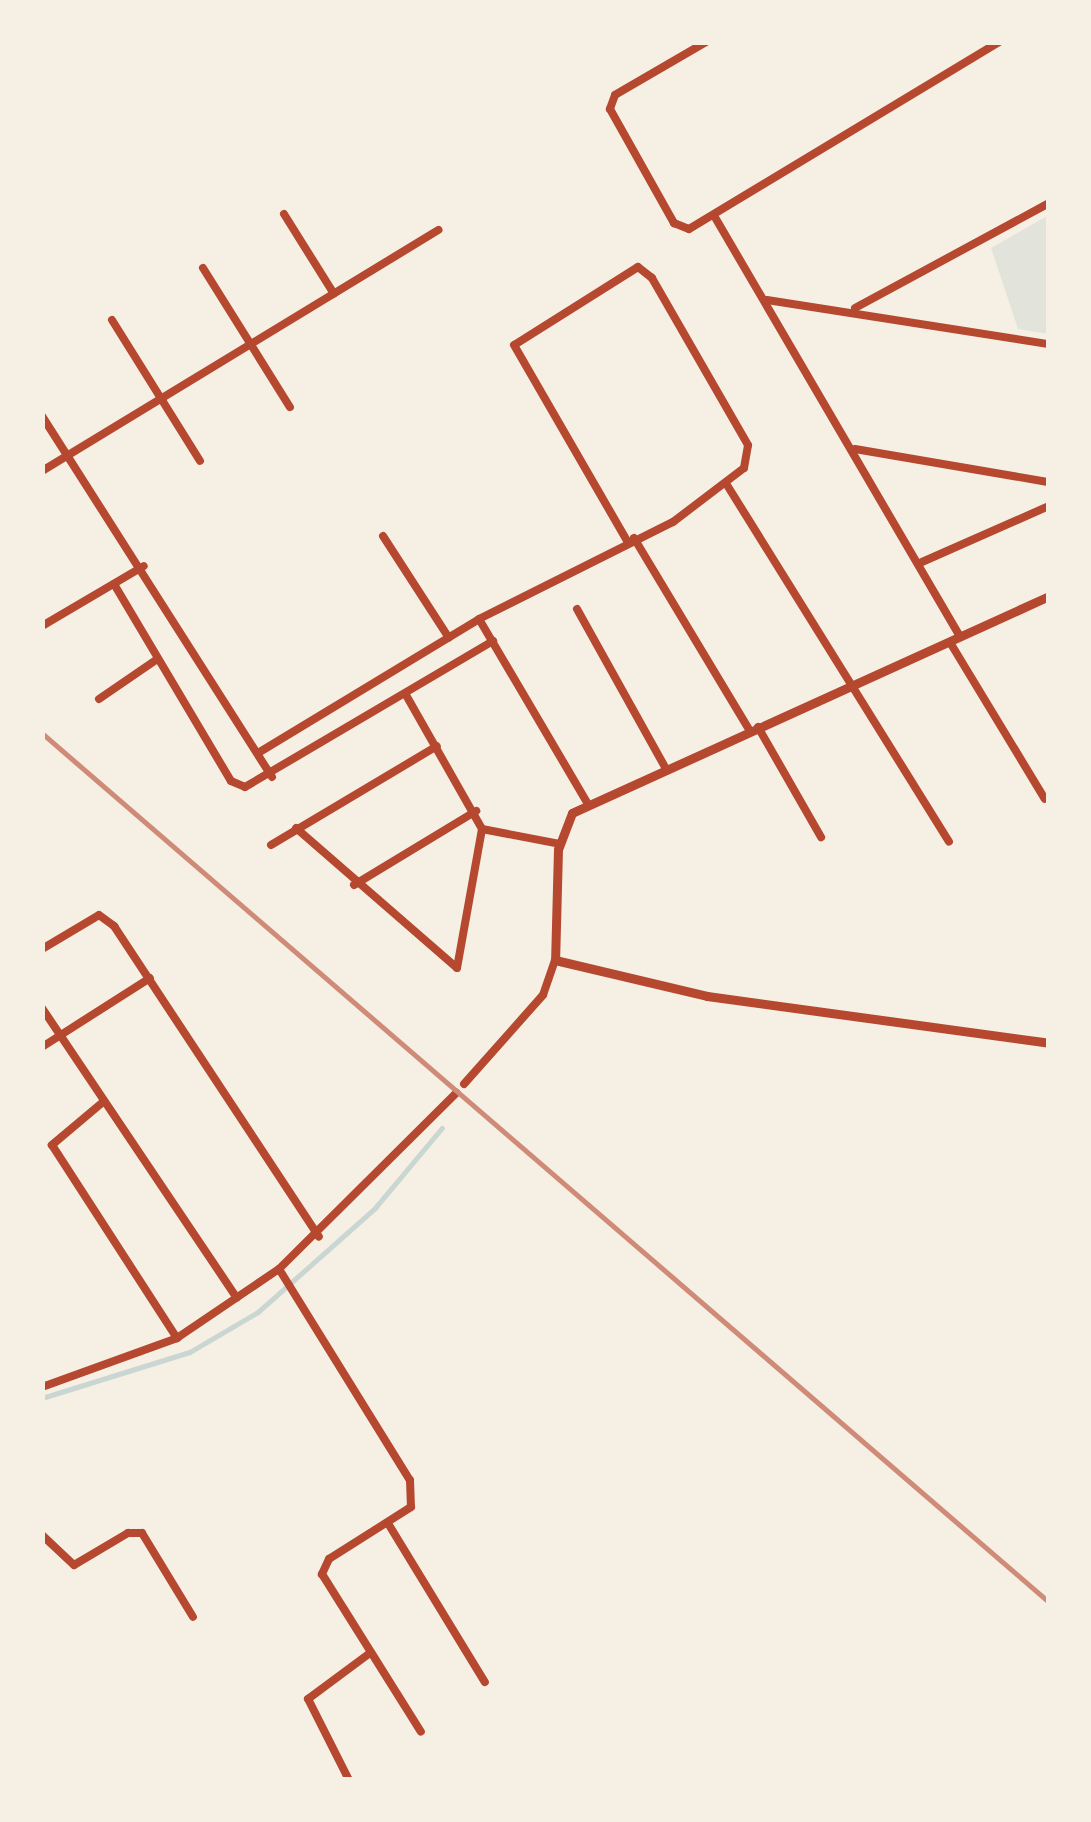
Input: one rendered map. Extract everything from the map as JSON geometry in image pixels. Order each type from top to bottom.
[{"type":"street","points":[[706,42],[614,95],[610,109],[674,223],[689,229],[716,219],[999,42]]},
{"type":"street","points":[[854,309],[1049,203]]},
{"type":"street","points":[[284,214],[334,294]]},
{"type":"street","points":[[716,219],[922,562],[956,642],[1045,799]]},
{"type":"street","points":[[42,471],[439,230]]},
{"type":"street","points":[[203,268],[290,407]]},
{"type":"street","points":[[258,753],[479,619],[631,540],[728,484],[744,468],[748,445],[646,269],[624,270],[514,345],[631,540],[821,837]]},
{"type":"street","points":[[765,299],[854,309],[1049,344]]},
{"type":"street","points":[[112,320],[200,461]]},
{"type":"street","points":[[42,416],[145,566],[272,776]]},
{"type":"street","points":[[854,449],[1049,482]]},
{"type":"street","points":[[728,484],[949,841]]},
{"type":"street","points":[[922,562],[1049,506]]},
{"type":"street","points":[[383,536],[448,638]]},
{"type":"street","points":[[42,626],[145,566]]},
{"type":"street","points":[[114,584],[231,782],[244,787],[272,776],[493,641]]},
{"type":"street","points":[[464,1084],[542,994],[555,960],[560,844],[572,813],[587,802],[956,642],[1049,596]]},
{"type":"street","points":[[577,609],[665,767]]},
{"type":"street","points":[[479,619],[587,802]]},
{"type":"street","points":[[99,699],[156,660]]},
{"type":"street","points":[[296,828],[354,885],[457,968],[482,829],[477,811],[406,695]]},
{"type":"street","points":[[271,845],[437,746]]},
{"type":"street","points":[[354,885],[477,811]]},
{"type":"street","points":[[482,829],[560,844]]},
{"type":"street","points":[[42,949],[99,915],[151,978],[320,1237]]},
{"type":"street","points":[[555,960],[707,996],[1049,1043]]},
{"type":"street","points":[[42,1047],[151,978]]},
{"type":"street","points":[[42,1008],[237,1298]]},
{"type":"street","points":[[42,1387],[177,1338],[279,1269],[320,1237],[456,1093]]},
{"type":"street","points":[[103,1102],[52,1145],[177,1338]]},
{"type":"street","points":[[279,1269],[410,1480],[411,1507],[322,1567],[421,1732]]},
{"type":"street","points":[[389,1525],[485,1682]]},
{"type":"street","points":[[42,1535],[74,1565],[128,1533],[142,1533],[193,1617]]},
{"type":"street","points":[[349,1780],[308,1699],[370,1653]]},
{"type":"shaded area","points":[[1049,215],[1049,334],[1018,329],[991,248]]},
{"type":"waterway","points":[[42,1398],[190,1352],[258,1312],[375,1208],[442,1128]]},
{"type":"railway","points":[[42,733],[1049,1602]]}]
